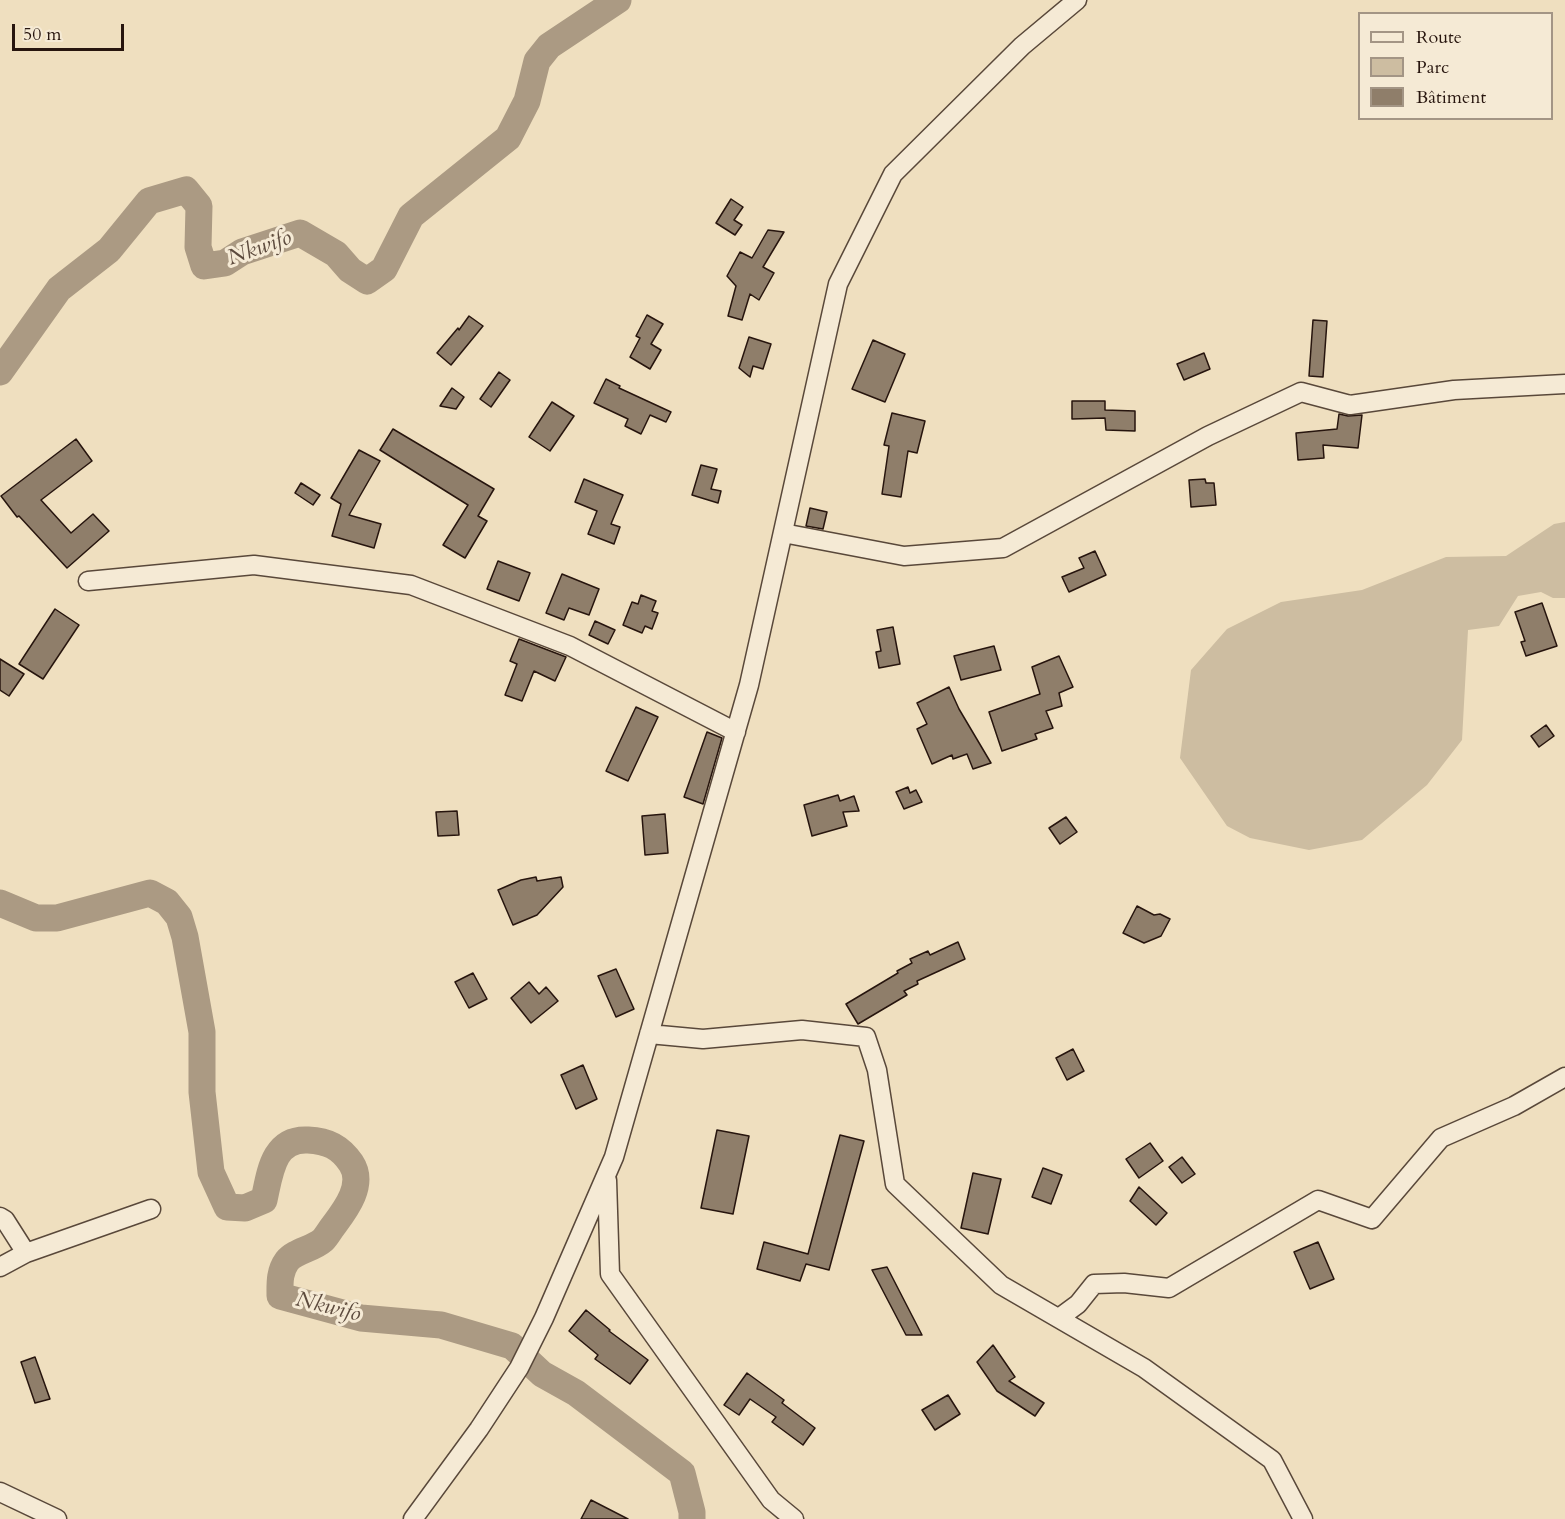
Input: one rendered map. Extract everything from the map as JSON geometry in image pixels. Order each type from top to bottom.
[{"type":"street","points":[[413,1519],[479,1429],[519,1368],[614,1157],[749,685],[838,284],[893,174],[1022,46],[1077,0]]},
{"type":"street","points":[[783,533],[904,556],[1003,548],[1208,436],[1301,392],[1350,405],[1454,390],[1565,384]]},
{"type":"street","points":[[88,581],[254,565],[411,585],[570,646],[736,732]]},
{"type":"street","points":[[649,1034],[703,1039],[802,1030],[866,1037],[877,1070],[895,1184],[1001,1285],[1144,1368],[1272,1460],[1303,1519]]},
{"type":"street","points":[[1059,1318],[1078,1304],[1094,1284],[1124,1283],[1169,1288],[1318,1200],[1372,1219],[1441,1138],[1514,1106],[1565,1077]]},
{"type":"street","points":[[606,1175],[610,1274],[771,1500],[794,1519]]},
{"type":"street","points":[[0,1267],[26,1253],[151,1209]]},
{"type":"street","points":[[0,1217],[26,1253]]},
{"type":"street","points":[[0,1492],[57,1519]]},
{"type":"green space","points":[[1565,522],[1565,598],[1553,598],[1541,592],[1518,596],[1499,626],[1468,630],[1462,740],[1427,785],[1362,840],[1309,850],[1250,838],[1227,826],[1180,758],[1191,670],[1227,629],[1281,602],[1362,590],[1446,557],[1506,556],[1554,524]]},
{"type":"building","points":[[731,199],[743,207],[734,220],[742,225],[735,235],[716,223]]},
{"type":"building","points":[[768,230],[784,232],[763,267],[774,273],[759,300],[750,294],[742,320],[728,316],[736,286],[727,276],[740,252],[752,258]]},
{"type":"building","points":[[647,315],[663,324],[651,344],[661,350],[650,369],[630,357],[640,338],[636,336]]},
{"type":"building","points":[[469,316],[483,326],[451,365],[437,353]]},
{"type":"building","points":[[1313,320],[1327,321],[1323,377],[1309,376]]},
{"type":"building","points":[[749,337],[771,344],[763,369],[753,366],[750,377],[739,368]]},
{"type":"building","points":[[873,340],[905,354],[885,402],[852,389]]},
{"type":"building","points":[[1204,353],[1210,369],[1184,380],[1177,364]]},
{"type":"building","points":[[499,372],[510,380],[491,407],[480,399]]},
{"type":"building","points":[[606,379],[620,386],[619,388],[671,412],[666,422],[650,415],[641,434],[625,426],[628,419],[594,403]]},
{"type":"building","points":[[452,388],[464,397],[456,409],[440,406]]},
{"type":"building","points":[[1072,401],[1105,401],[1105,410],[1135,411],[1135,431],[1106,430],[1105,418],[1072,419]]},
{"type":"building","points":[[552,402],[574,416],[550,451],[529,437]]},
{"type":"building","points":[[892,413],[925,421],[917,453],[908,451],[901,497],[882,494],[889,446],[884,445]]},
{"type":"building","points":[[1339,414],[1362,415],[1358,448],[1323,445],[1324,458],[1298,460],[1296,433],[1337,429]]},
{"type":"building","points":[[393,429],[494,489],[478,516],[487,521],[465,558],[443,545],[468,505],[380,450]]},
{"type":"building","points":[[76,439],[92,461],[41,500],[71,533],[93,514],[109,531],[67,568],[19,516],[17,517],[1,496]]},
{"type":"building","points":[[359,450],[380,461],[349,515],[381,524],[374,548],[332,536],[341,504],[331,498]]},
{"type":"building","points":[[701,465],[717,469],[711,489],[721,491],[718,503],[692,495]]},
{"type":"building","points":[[584,479],[623,495],[611,524],[620,527],[614,544],[588,534],[597,511],[575,502]]},
{"type":"building","points":[[1205,479],[1206,483],[1214,483],[1216,505],[1191,507],[1189,480]]},
{"type":"building","points":[[301,483],[320,495],[313,505],[295,493]]},
{"type":"building","points":[[810,508],[827,512],[823,529],[806,526]]},
{"type":"building","points":[[1095,551],[1106,575],[1069,592],[1062,577],[1084,568],[1079,558]]},
{"type":"building","points":[[498,561],[530,573],[519,601],[487,589]]},
{"type":"building","points":[[562,574],[599,589],[589,615],[569,608],[564,620],[546,613]]},
{"type":"building","points":[[641,595],[656,601],[652,611],[658,613],[652,629],[645,626],[642,633],[623,625],[632,602],[638,604]]},
{"type":"building","points":[[1542,603],[1557,646],[1526,656],[1521,642],[1525,641],[1515,612]]},
{"type":"building","points":[[55,609],[79,625],[43,679],[19,664]]},
{"type":"building","points":[[595,621],[615,630],[608,644],[589,635]]},
{"type":"building","points":[[893,627],[900,664],[879,668],[876,652],[881,651],[877,630]]},
{"type":"building","points":[[519,639],[566,657],[555,681],[534,671],[522,701],[505,695],[517,664],[510,661]]},
{"type":"building","points":[[994,646],[1001,670],[961,680],[954,656]]},
{"type":"building","points":[[1059,656],[1073,687],[1059,693],[1062,706],[1046,711],[1053,728],[1035,734],[1037,739],[1002,751],[989,712],[1040,694],[1032,667]]},
{"type":"building","points":[[0,659],[24,674],[9,696],[0,690]]},
{"type":"building","points":[[949,687],[959,709],[991,763],[973,769],[967,754],[953,759],[952,755],[932,764],[917,729],[927,724],[917,703]]},
{"type":"building","points":[[636,707],[658,717],[628,781],[606,771]]},
{"type":"building","points":[[1546,725],[1554,736],[1539,747],[1531,736]]},
{"type":"building","points":[[707,732],[722,738],[703,804],[684,797]]},
{"type":"building","points":[[908,787],[910,793],[916,790],[922,802],[904,809],[896,792]]},
{"type":"building","points":[[838,795],[840,801],[854,796],[859,811],[843,812],[847,826],[812,836],[804,805]]},
{"type":"building","points":[[457,811],[459,835],[438,836],[436,812]]},
{"type":"building","points":[[665,814],[668,853],[645,855],[642,816]]},
{"type":"building","points":[[1066,817],[1077,832],[1060,844],[1049,828]]},
{"type":"building","points":[[536,877],[537,881],[561,877],[563,887],[537,915],[513,925],[498,890],[521,880]]},
{"type":"building","points":[[1137,906],[1154,915],[1160,914],[1170,919],[1161,936],[1144,943],[1123,933]]},
{"type":"building","points":[[958,942],[965,959],[917,981],[918,984],[904,991],[907,995],[858,1024],[846,1004],[898,973],[897,971],[912,963],[910,959],[928,951],[930,955]]},
{"type":"building","points":[[616,969],[634,1009],[616,1017],[598,976]]},
{"type":"building","points":[[473,973],[487,999],[469,1008],[455,982]]},
{"type":"building","points":[[529,982],[539,994],[546,987],[558,1001],[531,1023],[511,998]]},
{"type":"building","points":[[1073,1049],[1084,1071],[1067,1080],[1056,1058]]},
{"type":"building","points":[[583,1065],[597,1099],[576,1109],[561,1075]]},
{"type":"building","points":[[717,1130],[749,1136],[733,1214],[701,1208]]},
{"type":"building","points":[[840,1135],[864,1141],[829,1270],[806,1264],[800,1281],[757,1269],[764,1242],[808,1254]]},
{"type":"building","points":[[1150,1143],[1163,1161],[1139,1178],[1126,1159]]},
{"type":"building","points":[[1182,1157],[1195,1174],[1182,1183],[1169,1167]]},
{"type":"building","points":[[1043,1168],[1062,1175],[1051,1204],[1032,1197]]},
{"type":"building","points":[[973,1173],[1001,1179],[988,1234],[961,1228]]},
{"type":"building","points":[[1139,1187],[1167,1213],[1156,1225],[1130,1201]]},
{"type":"building","points":[[1318,1242],[1334,1279],[1310,1289],[1294,1252]]},
{"type":"building","points":[[887,1267],[922,1335],[906,1335],[872,1270]]},
{"type":"building","points":[[586,1310],[609,1331],[648,1360],[630,1384],[595,1359],[598,1355],[569,1331]]},
{"type":"building","points":[[993,1345],[1015,1377],[1009,1381],[1044,1403],[1035,1416],[997,1391],[977,1362]]},
{"type":"building","points":[[35,1357],[50,1399],[35,1403],[21,1362]]},
{"type":"building","points":[[747,1373],[784,1400],[782,1403],[815,1428],[803,1445],[772,1422],[776,1417],[750,1399],[739,1415],[724,1405]]},
{"type":"building","points":[[948,1395],[960,1414],[935,1430],[922,1410]]},
{"type":"building","points":[[591,1500],[628,1519],[581,1519]]},
{"type":"waterway","name":"Nkwifo","points":[[0,372],[59,289],[109,250],[149,201],[186,190],[199,206],[198,247],[204,266],[225,263],[242,252],[300,233],[336,254],[350,270],[367,281],[384,269],[411,216],[508,138],[527,101],[537,61],[549,46],[618,0]]},
{"type":"waterway","name":"Nkwifo","points":[[0,903],[36,918],[57,918],[150,893],[167,902],[179,917],[185,937],[202,1032],[202,1092],[211,1172],[227,1207],[245,1208],[264,1200],[275,1159],[280,1151],[296,1141],[308,1140],[333,1146],[347,1157],[355,1171],[355,1188],[352,1196],[344,1212],[326,1237],[319,1243],[299,1252],[284,1265],[280,1296],[361,1318],[441,1325],[512,1346],[542,1374],[576,1393],[682,1473],[692,1519]]}]
